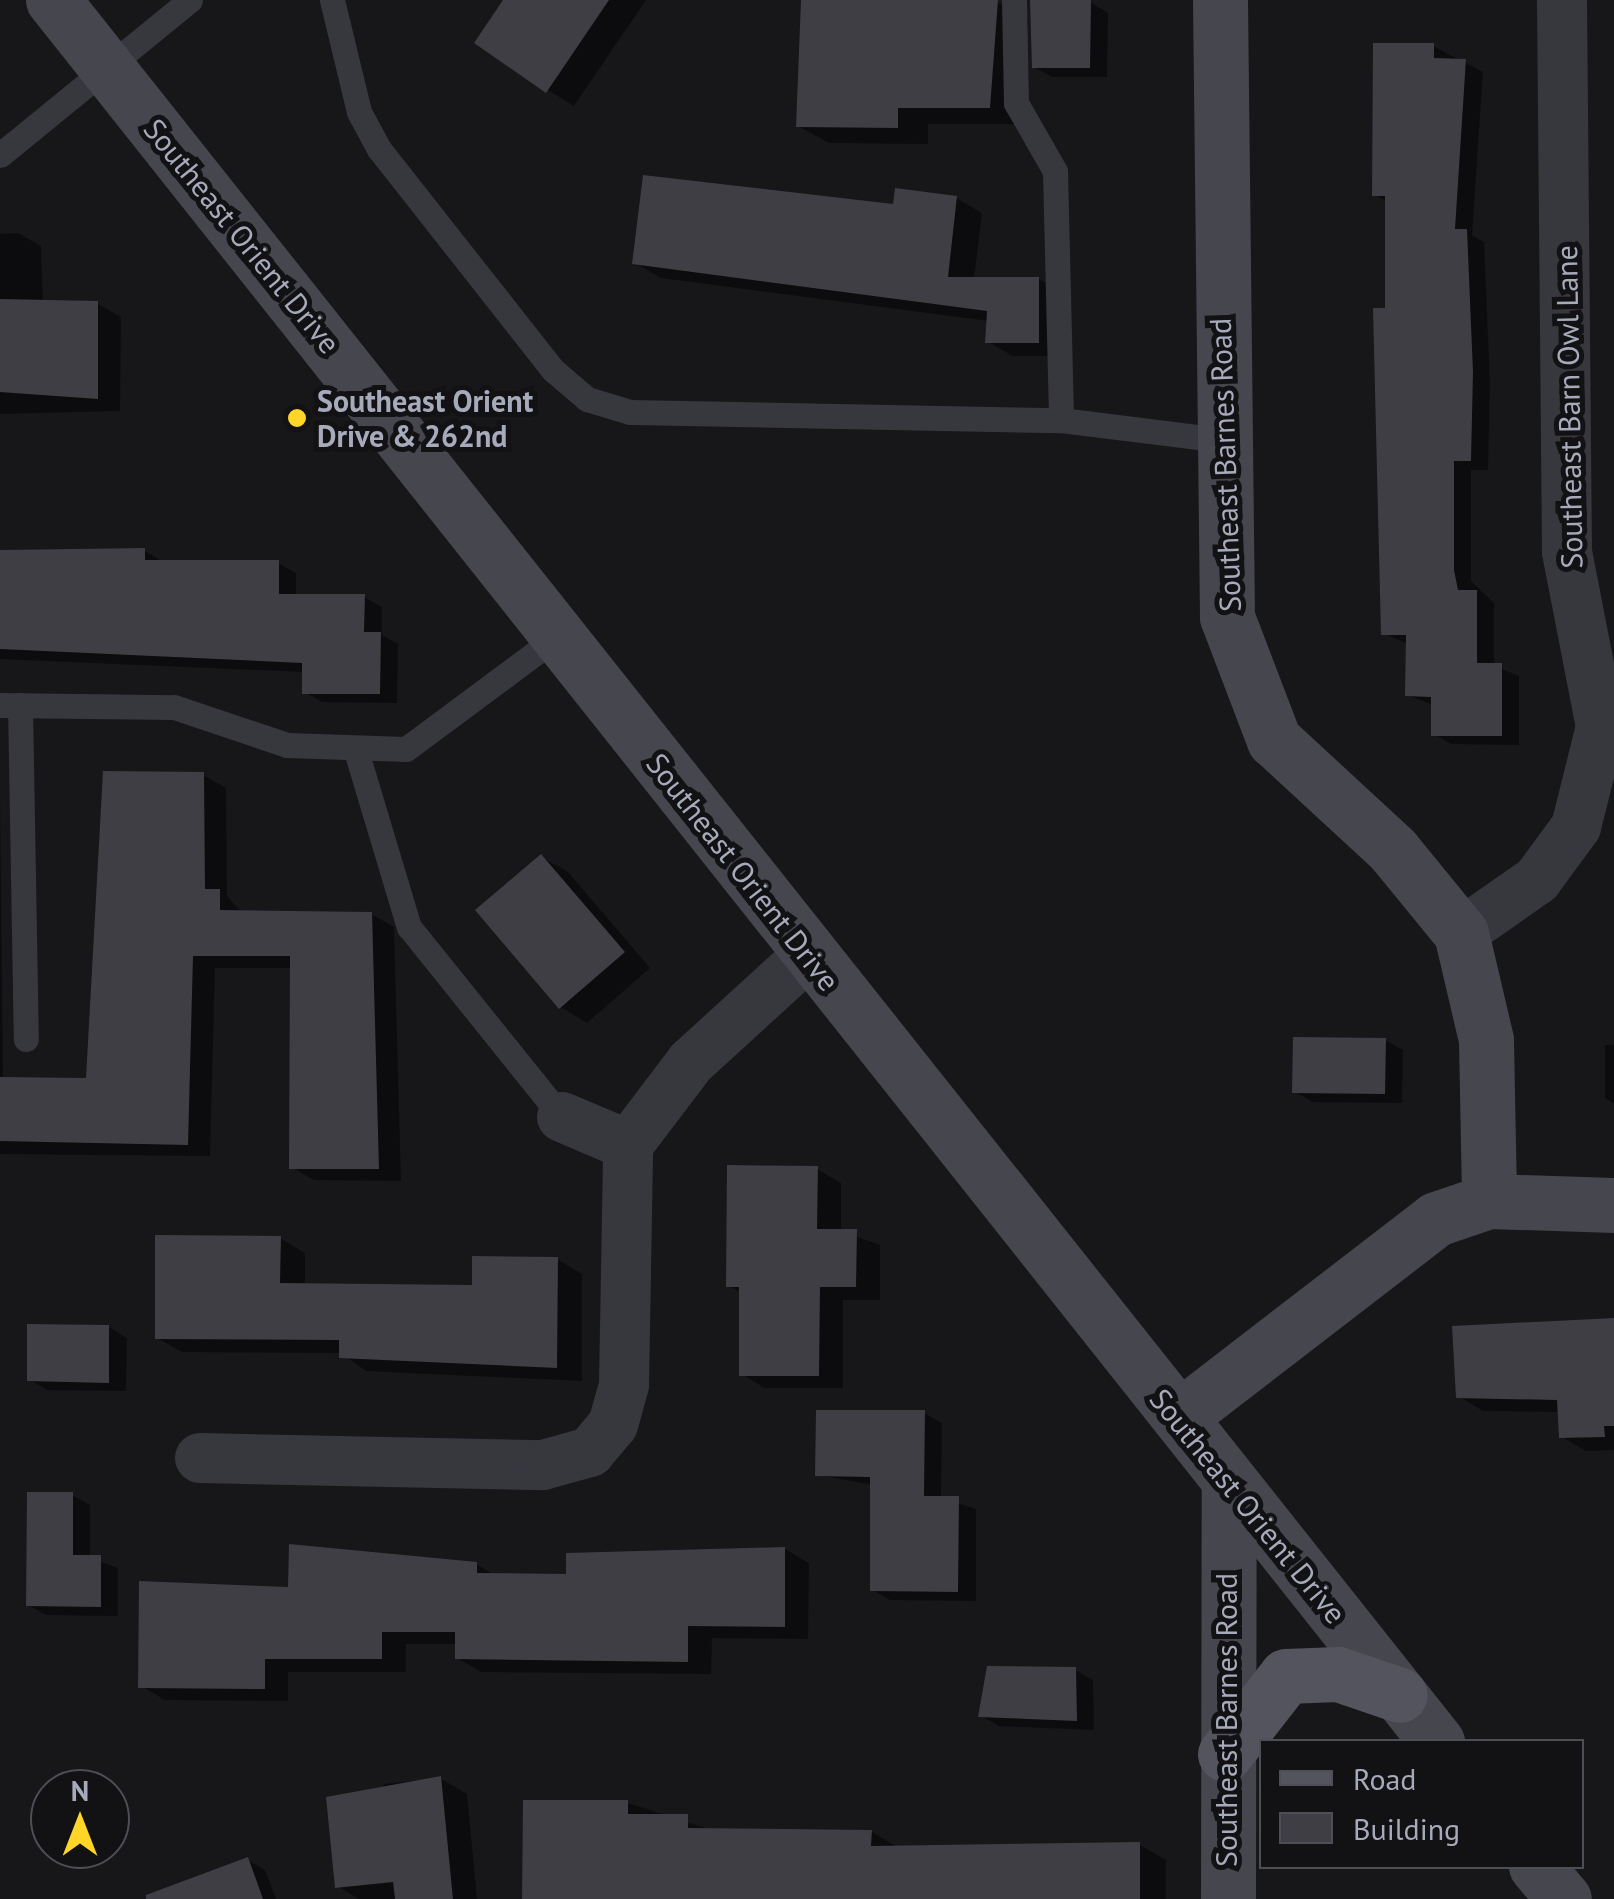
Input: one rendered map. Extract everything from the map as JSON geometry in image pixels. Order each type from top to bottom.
[{"type":"main road","name":"Southeast Orient Drive","points":[[54,0],[808,955],[1435,1739]]},
{"type":"main road","name":"Southeast Barnes Road","points":[[1220,0],[1221,440],[1227,617],[1256,708],[1298,767],[1394,850],[1461,933],[1486,1040],[1489,1201]]},
{"type":"main road","points":[[1179,1417],[1379,1257],[1436,1219],[1489,1201],[1614,1205]]},
{"type":"main road","name":"Southeast Barnes Road","points":[[1228,1899],[1225,1754],[1230,1482]]},
{"type":"main road","points":[[1225,1754],[1286,1676],[1338,1674],[1400,1695]]},
{"type":"main road","points":[[1539,1869],[1564,1899]]},
{"type":"street","name":"Southeast Barn Owl Lane","points":[[1461,933],[1537,880],[1576,827],[1602,727],[1567,552],[1562,0]]},
{"type":"street","points":[[200,1458],[543,1465],[590,1452],[612,1425],[624,1385],[628,1145],[691,1062],[808,955]]},
{"type":"street","points":[[562,1117],[628,1145]]},
{"type":"lane","points":[[0,155],[190,0]]},
{"type":"lane","points":[[332,0],[359,112],[380,149],[554,370],[587,400],[698,416],[1061,420],[1221,440]]},
{"type":"lane","points":[[1014,0],[1016,103],[1056,171],[1061,420]]},
{"type":"lane","points":[[26,1038],[10,705],[174,707],[287,745],[357,754],[406,749],[452,723],[558,636]]},
{"type":"lane","points":[[357,754],[409,927],[562,1117]]},
{"type":"building","points":[[503,0],[609,0],[546,93],[474,43]]},
{"type":"building","points":[[801,0],[998,0],[990,108],[898,108],[898,128],[796,127]]},
{"type":"building","points":[[1030,0],[1091,0],[1090,68],[1032,68]]},
{"type":"building","points":[[1373,43],[1434,43],[1434,58],[1466,59],[1455,229],[1467,229],[1473,372],[1471,461],[1454,461],[1454,570],[1458,590],[1477,590],[1477,663],[1502,663],[1502,736],[1431,736],[1431,697],[1405,696],[1406,635],[1381,635],[1373,308],[1385,308],[1385,196],[1372,196]]},
{"type":"building","points":[[643,175],[893,204],[895,188],[957,196],[948,277],[1039,277],[1039,343],[985,343],[987,311],[632,264]]},
{"type":"building","points":[[0,299],[98,301],[98,399],[0,392]]},
{"type":"building","points":[[145,548],[145,560],[279,560],[279,594],[365,594],[364,632],[381,632],[380,694],[302,694],[302,663],[0,649],[0,550]]},
{"type":"building","points":[[103,771],[204,772],[205,889],[220,889],[220,910],[372,912],[379,1169],[289,1169],[290,956],[193,956],[188,1145],[0,1141],[0,1077],[86,1078]]},
{"type":"building","points":[[541,854],[625,952],[559,1009],[475,910]]},
{"type":"building","points":[[1293,1037],[1386,1038],[1385,1094],[1292,1093]]},
{"type":"building","points":[[727,1165],[818,1166],[817,1229],[857,1229],[856,1287],[820,1287],[819,1376],[739,1376],[739,1287],[726,1287]]},
{"type":"building","points":[[155,1235],[281,1236],[280,1283],[472,1285],[472,1256],[558,1257],[557,1368],[339,1358],[339,1340],[155,1339]]},
{"type":"building","points":[[1614,1318],[1614,1426],[1604,1426],[1605,1437],[1559,1438],[1557,1400],[1456,1398],[1452,1326]]},
{"type":"building","points":[[27,1324],[109,1325],[109,1383],[27,1381]]},
{"type":"building","points":[[816,1410],[925,1410],[924,1496],[959,1496],[958,1592],[870,1591],[870,1477],[815,1476]]},
{"type":"building","points":[[27,1492],[73,1492],[73,1555],[101,1555],[101,1607],[26,1606]]},
{"type":"building","points":[[289,1544],[477,1562],[477,1573],[566,1574],[566,1553],[785,1547],[785,1627],[688,1626],[688,1662],[455,1659],[455,1632],[382,1632],[382,1659],[265,1659],[265,1689],[138,1688],[139,1581],[288,1587]]},
{"type":"building","points":[[987,1666],[1076,1667],[1077,1721],[978,1717]]},
{"type":"building","points":[[441,1776],[453,1899],[395,1899],[393,1882],[335,1888],[326,1797]]},
{"type":"building","points":[[523,1800],[628,1800],[628,1814],[688,1814],[688,1828],[872,1830],[871,1846],[1140,1842],[1140,1899],[522,1899]]},
{"type":"building","points":[[248,1857],[263,1899],[146,1899],[146,1895]]},
{"type":"place","name":"Southeast Orient Drive & 262nd","points":[[297,418]]}]
